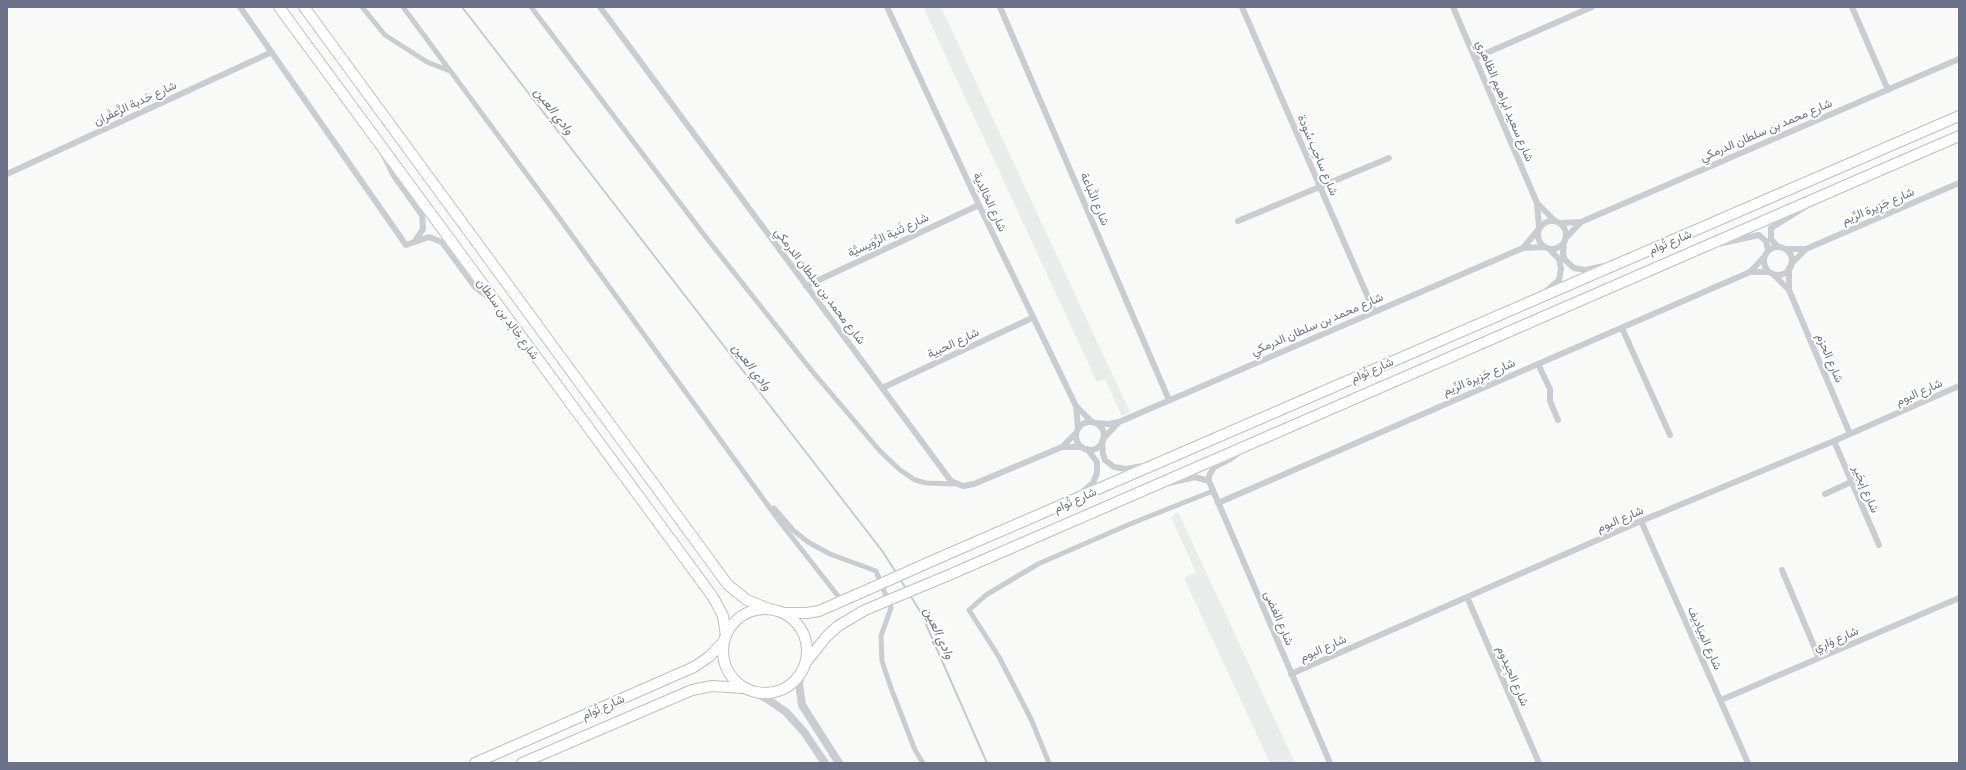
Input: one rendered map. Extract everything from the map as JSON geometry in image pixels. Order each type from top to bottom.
[{"type":"main road","name":"شارع خالِد بن سلطان","points":[[279,7],[713,597],[723,616],[725,638]]},
{"type":"main road","name":"شارع خالِد بن سلطان","points":[[304,7],[728,585],[747,600],[769,609]]},
{"type":"main road","name":"شارع تُوام","points":[[783,613],[807,613],[819,611],[1959,116]]},
{"type":"main road","name":"شارع تُوام","points":[[806,663],[826,637],[838,626],[865,610],[949,575],[1959,136]]},
{"type":"main road","points":[[769,609],[783,613],[797,624],[806,639],[806,663],[801,674],[785,689],[775,693],[764,694],[743,688],[732,676],[724,662],[725,638],[733,624],[743,616],[755,610],[769,609]]},
{"type":"main road","name":"شارع تُوام","points":[[475,763],[694,667],[710,656],[725,638]]},
{"type":"main road","name":"شارع تُوام","points":[[522,763],[692,690],[717,686],[743,688]]},
{"type":"street","points":[[240,7],[406,245],[428,238],[442,242],[475,287],[494,300]]},
{"type":"street","points":[[362,7],[385,35],[427,62],[450,71]]},
{"type":"street","points":[[403,7],[785,528],[842,601]]},
{"type":"street","points":[[530,7],[705,236],[812,371],[880,451],[900,470],[915,480],[926,483],[968,486],[1062,447],[1084,423],[1094,423],[1102,428],[1103,454],[1105,460],[1114,467],[1132,468],[1162,461]]},
{"type":"street","name":"شارع محمد بن سلطان الدرمكي","points":[[600,7],[954,484]]},
{"type":"street","name":"شارع الخالِدية","points":[[887,7],[1032,318],[1076,406],[1094,423]]},
{"type":"street","name":"شارع النَّباعة","points":[[1000,7],[1169,400]]},
{"type":"street","name":"شارع ساحِب سُودة","points":[[1242,7],[1374,311]]},
{"type":"street","name":"شارع سعيد ابراهيم الظاهري","points":[[1453,7],[1537,203],[1539,228]]},
{"type":"street","points":[[1475,58],[1592,7]]},
{"type":"street","points":[[1852,7],[1888,90]]},
{"type":"street","name":"شارع حَدبة الزَّعفَران","points":[[7,174],[272,52]]},
{"type":"street","name":"شارع محمد بن سلطان الدرمكي","points":[[1564,240],[1582,222],[1959,59]]},
{"type":"street","points":[[380,145],[389,169],[422,215],[423,229],[415,241]]},
{"type":"street","points":[[1238,221],[1389,158]]},
{"type":"street","name":"شارع جَزِيرة الرِّيم","points":[[1786,249],[1806,249],[1959,183]]},
{"type":"street","points":[[1776,246],[1768,250],[1764,257],[1764,265],[1770,273],[1782,274],[1790,266],[1791,256],[1786,249],[1776,246],[1770,236],[1771,228],[1813,200]]},
{"type":"street","name":"شارع سعيد ابراهيم الظاهري","points":[[1537,203],[1557,222]]},
{"type":"street","name":"شارع ثَنية الرُّوَيسيَّة","points":[[806,286],[979,205]]},
{"type":"street","points":[[1533,301],[1555,284],[1561,275],[1561,264],[1559,259],[1539,242],[1539,228],[1546,221],[1557,222],[1565,230],[1563,254],[1565,260],[1569,265],[1579,270],[1626,261]]},
{"type":"street","name":"شارع محمد بن سلطان الدرمكي","points":[[1557,222],[1582,222]]},
{"type":"street","name":"شارع محمد بن سلطان الدرمكي","points":[[1523,248],[1539,228]]},
{"type":"street","points":[[1708,245],[1759,235],[1766,241],[1768,250]]},
{"type":"street","points":[[1547,248],[1557,248],[1564,240]]},
{"type":"street","name":"شارع محمد بن سلطان الدرمكي","points":[[1094,423],[1108,424],[1119,422],[1523,248],[1547,248]]},
{"type":"street","name":"شارع جَزِيرة الرِّيم","points":[[1790,266],[1806,249]]},
{"type":"street","name":"شارع جَزِيرة الرِّيم","points":[[1218,503],[1750,272],[1764,257]]},
{"type":"street","name":"شارع الحزم","points":[[1789,290],[1790,266]]},
{"type":"street","name":"شارع جَزِيرة الرِّيم","points":[[1750,272],[1770,273]]},
{"type":"street","name":"شارع الحزم","points":[[1770,273],[1789,290],[1850,434]]},
{"type":"street","name":"شارع الحبية","points":[[882,388],[1032,318]]},
{"type":"street","points":[[1622,328],[1670,436]]},
{"type":"street","points":[[1538,364],[1550,388],[1550,401],[1558,420]]},
{"type":"street","name":"شارع البوم","points":[[1291,674],[1641,521],[1834,441],[1959,386]]},
{"type":"street","name":"شارع الخالِدية","points":[[1076,406],[1077,431]]},
{"type":"street","name":"شارع محمد بن سلطان الدرمكي","points":[[1102,441],[1108,432],[1119,422]]},
{"type":"street","points":[[1066,504],[1089,487],[1096,478],[1097,462],[1077,441],[1077,431]]},
{"type":"street","points":[[1062,447],[1094,449],[1102,441]]},
{"type":"street","name":"شارع إبجَير","points":[[1834,441],[1879,545]]},
{"type":"street","points":[[1160,483],[1180,482],[1195,477],[1209,481],[1209,476],[1214,467],[1230,459],[1242,448]]},
{"type":"street","name":"شارع الغضى","points":[[1209,481],[1330,763]]},
{"type":"street","points":[[1824,494],[1851,482]]},
{"type":"street","points":[[758,491],[794,531],[808,542],[830,554],[876,571],[892,608],[881,636],[882,661],[893,695],[915,750],[923,763]]},
{"type":"street","points":[[1049,763],[1024,705],[999,657],[969,610],[986,595],[1038,564],[1130,524],[1213,491]]},
{"type":"street","name":"شارع المِيَادِيف","points":[[1641,521],[1748,763]]},
{"type":"street","points":[[1782,570],[1819,658]]},
{"type":"street","name":"شارع الجِيدوم","points":[[1467,597],[1539,763]]},
{"type":"street","name":"شارع وَارِي","points":[[1721,700],[1959,598]]},
{"type":"street","points":[[801,674],[799,684],[802,705],[839,763]]},
{"type":"street","points":[[753,692],[766,698],[786,712],[804,732],[825,763]]},
{"type":"shaded area","points":[[923,7],[941,7],[1130,412],[1122,416],[1105,379],[1097,382]]},
{"type":"shaded area","points":[[1178,512],[1295,763],[1270,763],[1184,578],[1196,572],[1171,517]]},
{"type":"waterway","name":"وادي العين","points":[[462,7],[883,552],[897,574]]},
{"type":"waterway","name":"وادي العين","points":[[900,579],[906,589]]},
{"type":"waterway","name":"وادي العين","points":[[910,595],[921,613],[987,763]]}]
